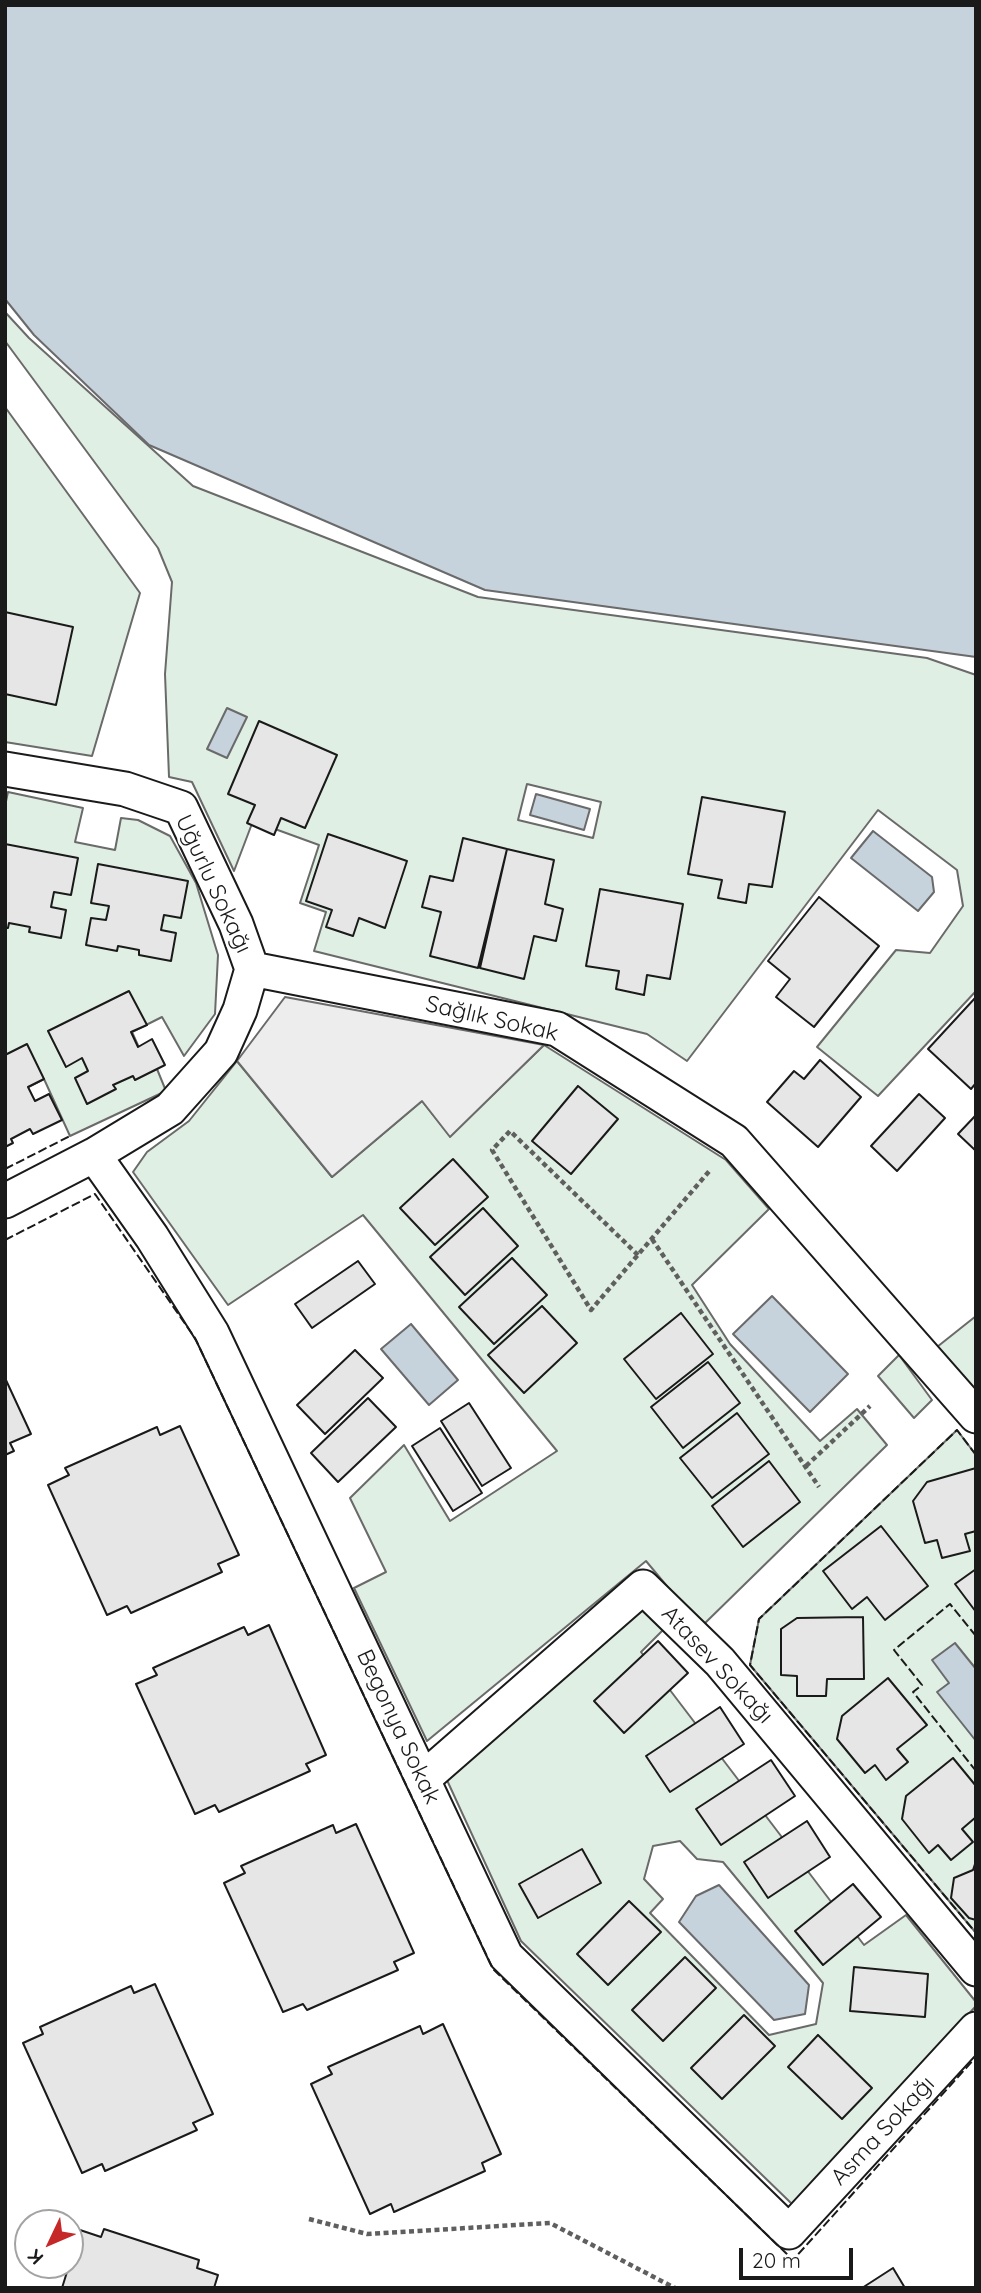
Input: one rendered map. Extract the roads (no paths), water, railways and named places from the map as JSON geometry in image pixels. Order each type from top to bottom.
[{"type":"street","name":"Uğurlu Sokağı","points":[[5,769],[125,789],[181,808],[236,924],[252,969]]},
{"type":"street","name":"Sağlık Sokak","points":[[252,969],[557,1029],[734,1141],[976,1416]]},
{"type":"street","points":[[5,1201],[94,1155],[170,1109],[221,1052],[240,1010],[252,969]]},
{"type":"street","name":"Begonya Sokak","points":[[94,1155],[152,1237],[212,1333],[506,1956],[789,2232]]},
{"type":"street","name":"Atasev Sokağı","points":[[423,1779],[643,1587],[720,1662],[976,1969]]},
{"type":"street","name":"Asma Sokağı","points":[[789,2232],[976,2029]]}]
